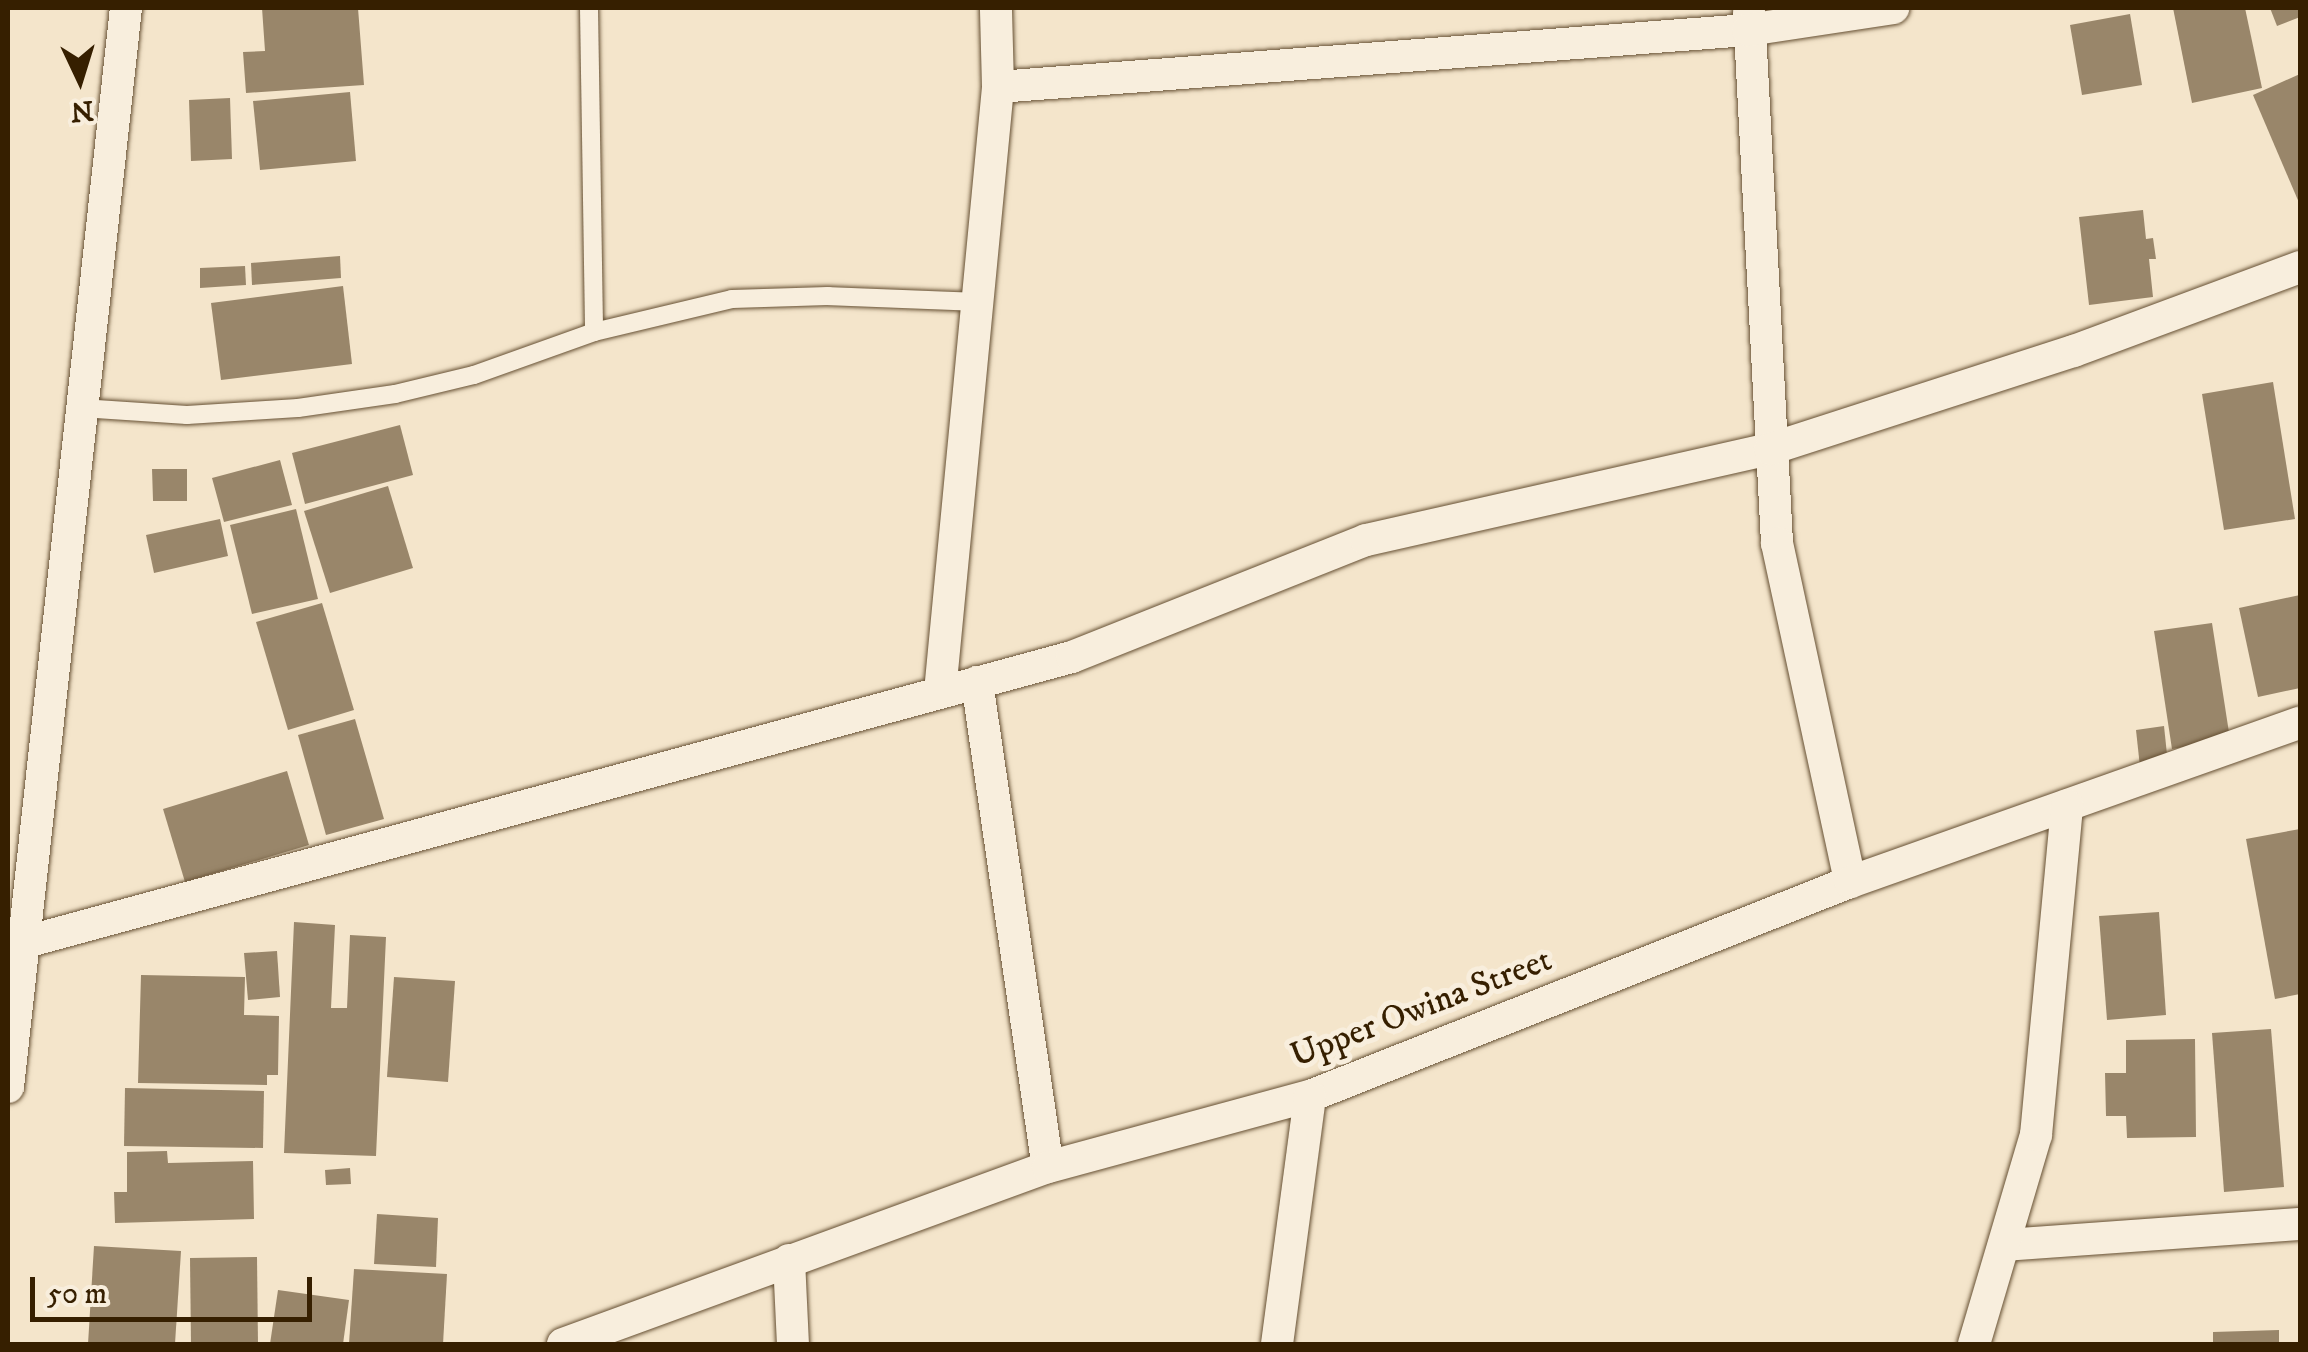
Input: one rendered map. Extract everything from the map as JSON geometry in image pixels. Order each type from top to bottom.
[{"type":"street","points":[[8,1087],[126,8]]},
{"type":"street","points":[[940,692],[998,87],[996,8]]},
{"type":"street","points":[[998,87],[1893,8]]},
{"type":"street","points":[[1749,19],[1776,543],[1850,882]]},
{"type":"street","points":[[22,943],[1072,657],[1366,540],[1770,450],[2074,351],[2300,267]]},
{"type":"street","points":[[977,682],[1048,1167]]},
{"type":"street","name":"Upper Owina Street","points":[[564,1344],[1048,1167],[1310,1096],[1850,882],[2300,723]]},
{"type":"street","points":[[1974,1344],[2036,1135],[2067,805]]},
{"type":"street","points":[[1277,1344],[1310,1096]]},
{"type":"street","points":[[2005,1245],[2300,1224]]},
{"type":"street","points":[[789,1260],[793,1344]]},
{"type":"lane","points":[[588,8],[594,332]]},
{"type":"lane","points":[[82,408],[187,415],[298,408],[395,394],[474,374],[594,332],[732,299],[828,296],[977,302]]},
{"type":"building","points":[[262,8],[358,8],[364,85],[246,93],[243,52],[265,51]]},
{"type":"building","points":[[2173,8],[2245,8],[2262,88],[2192,103]]},
{"type":"building","points":[[2270,8],[2300,8],[2300,17],[2277,26]]},
{"type":"building","points":[[2130,14],[2142,85],[2082,95],[2070,25]]},
{"type":"building","points":[[2300,74],[2300,205],[2253,95]]},
{"type":"building","points":[[350,92],[356,161],[260,170],[253,101]]},
{"type":"building","points":[[230,98],[232,159],[191,161],[189,100]]},
{"type":"building","points":[[2143,210],[2146,239],[2153,238],[2156,259],[2149,259],[2153,297],[2089,305],[2079,217]]},
{"type":"building","points":[[340,256],[341,278],[252,285],[251,263]]},
{"type":"building","points":[[245,266],[246,285],[200,288],[200,268]]},
{"type":"building","points":[[343,286],[352,364],[221,380],[211,303]]},
{"type":"building","points":[[2273,382],[2295,519],[2224,530],[2202,394]]},
{"type":"building","points":[[400,425],[413,475],[305,504],[292,453]]},
{"type":"building","points":[[280,460],[292,505],[224,522],[212,478]]},
{"type":"building","points":[[152,469],[187,469],[187,501],[153,501]]},
{"type":"building","points":[[388,486],[413,568],[330,593],[304,511]]},
{"type":"building","points":[[296,509],[318,599],[252,614],[230,525]]},
{"type":"building","points":[[220,519],[228,556],[154,573],[146,535]]},
{"type":"building","points":[[2300,595],[2300,688],[2258,697],[2239,608]]},
{"type":"building","points":[[322,603],[354,710],[288,730],[256,622]]},
{"type":"building","points":[[2212,623],[2230,739],[2172,749],[2154,631]]},
{"type":"building","points":[[355,719],[384,819],[326,835],[298,735]]},
{"type":"building","points":[[2164,726],[2168,764],[2140,767],[2136,730]]},
{"type":"building","points":[[287,771],[309,845],[185,882],[163,809]]},
{"type":"building","points":[[2300,829],[2300,994],[2275,999],[2246,839]]},
{"type":"building","points":[[2159,912],[2166,1015],[2107,1020],[2099,916]]},
{"type":"building","points":[[294,922],[335,925],[331,1008],[347,1008],[350,935],[386,937],[376,1156],[284,1153]]},
{"type":"building","points":[[277,951],[280,997],[248,1000],[244,953]]},
{"type":"building","points":[[141,975],[245,977],[244,1015],[279,1016],[278,1075],[267,1075],[267,1085],[138,1083]]},
{"type":"building","points":[[394,977],[455,981],[448,1082],[387,1077]]},
{"type":"building","points":[[2271,1029],[2284,1187],[2224,1192],[2212,1033]]},
{"type":"building","points":[[2195,1039],[2196,1137],[2127,1138],[2126,1116],[2106,1116],[2105,1073],[2126,1073],[2126,1040]]},
{"type":"building","points":[[125,1088],[264,1091],[263,1148],[124,1146]]},
{"type":"building","points":[[167,1151],[168,1163],[253,1161],[254,1219],[115,1223],[114,1192],[127,1192],[127,1152]]},
{"type":"building","points":[[350,1168],[351,1184],[326,1185],[325,1170]]},
{"type":"building","points":[[377,1214],[438,1218],[436,1267],[374,1264]]},
{"type":"building","points":[[94,1246],[181,1251],[175,1344],[88,1344]]},
{"type":"building","points":[[257,1257],[258,1344],[191,1344],[190,1258]]},
{"type":"building","points":[[354,1269],[447,1274],[443,1344],[349,1344]]},
{"type":"building","points":[[278,1290],[349,1300],[343,1344],[270,1344]]},
{"type":"building","points":[[2279,1330],[2279,1344],[2213,1344],[2213,1332]]}]
